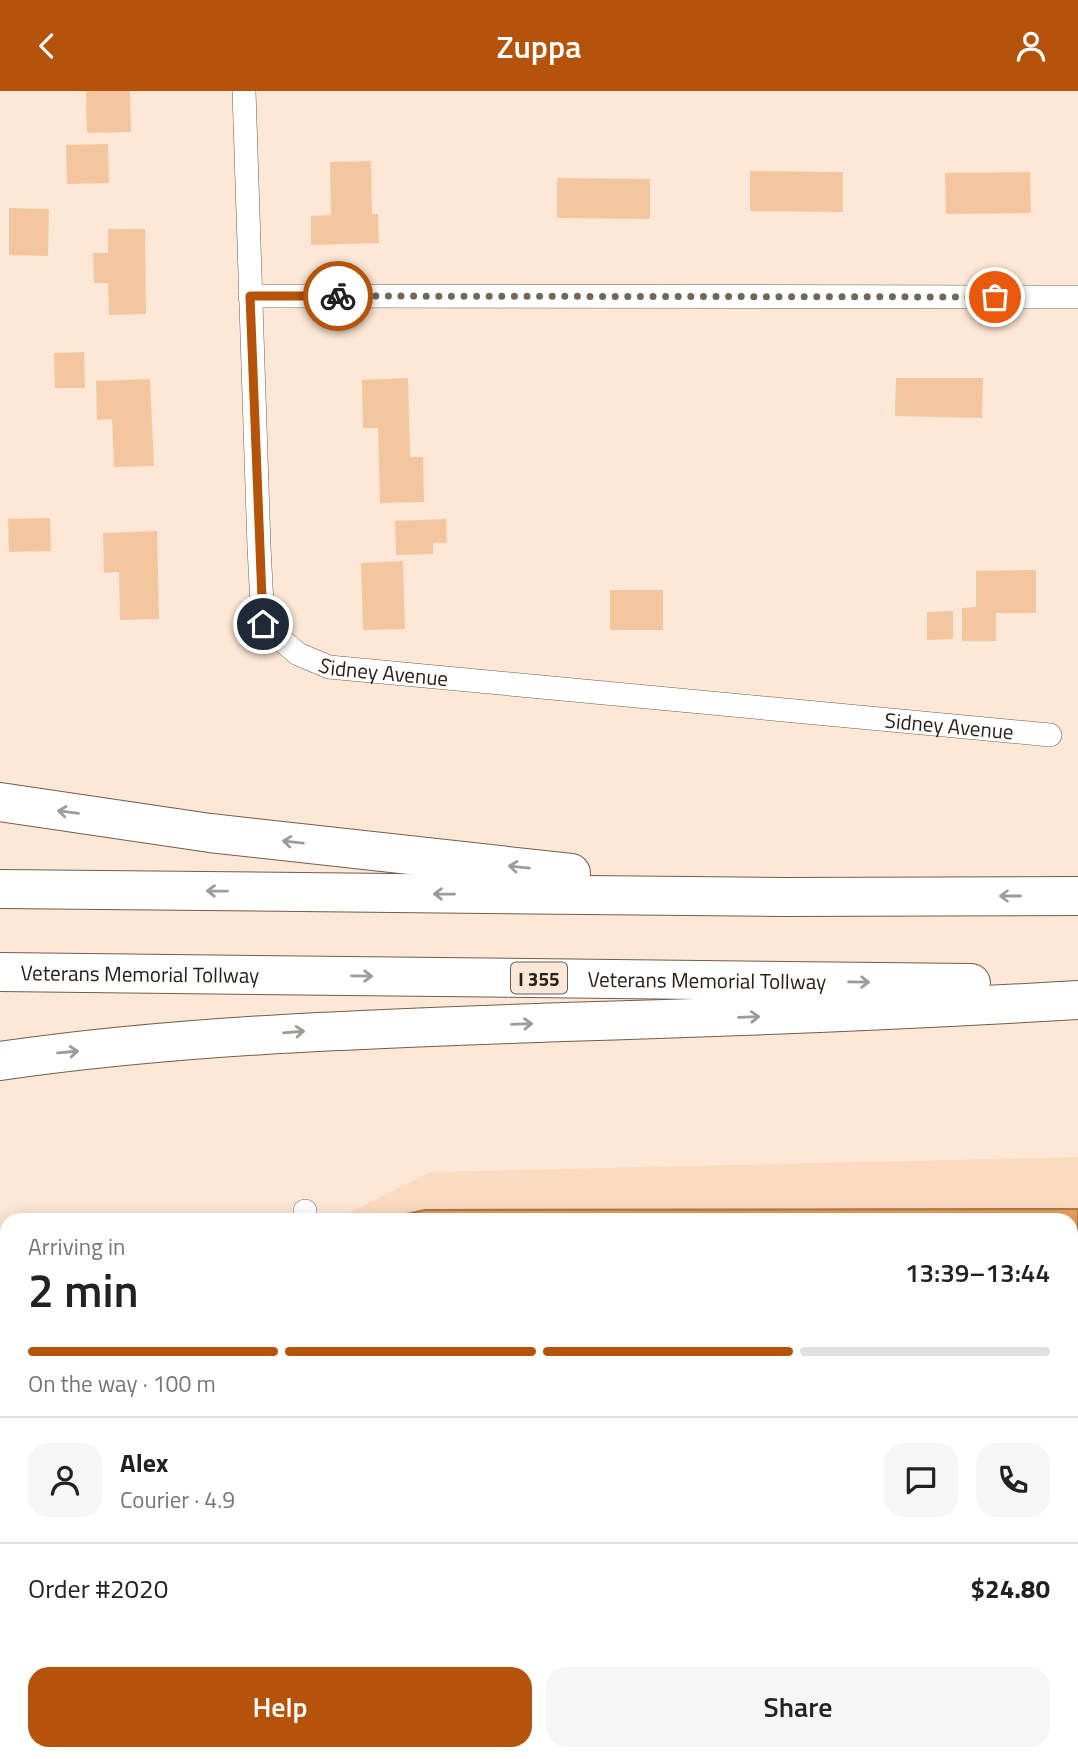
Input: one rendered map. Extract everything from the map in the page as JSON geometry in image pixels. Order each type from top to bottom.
[{"type":"highway","points":[[0,802],[210,833],[782,897]]},
{"type":"highway","points":[[0,889],[782,897],[1078,896]]},
{"type":"highway","name":"Veterans Memorial Tollway","points":[[0,972],[1078,985]]},
{"type":"highway","points":[[0,1061],[47,1054],[312,1031],[872,1013],[1078,1000]]},
{"type":"street","name":"Sidney Avenue","points":[[244,91],[263,624],[299,654],[329,667],[1049,735]]},
{"type":"street","points":[[250,296],[1078,297]]},
{"type":"shaded area","points":[[1078,1157],[1078,1213],[349,1213],[430,1172]]},
{"type":"shaded area","points":[[1078,1209],[1078,1213],[411,1213],[425,1210]]},
{"type":"building","points":[[86,91],[130,91],[131,132],[87,133]]},
{"type":"building","points":[[108,144],[109,183],[67,184],[66,145]]},
{"type":"building","points":[[371,161],[372,214],[378,214],[379,243],[311,245],[311,216],[331,215],[330,162]]},
{"type":"building","points":[[750,171],[843,172],[843,212],[750,211]]},
{"type":"building","points":[[1030,172],[1031,213],[946,214],[945,173]]},
{"type":"building","points":[[557,178],[650,179],[650,219],[557,218]]},
{"type":"building","points":[[9,208],[49,209],[48,256],[9,255]]},
{"type":"building","points":[[108,229],[145,229],[146,314],[109,315],[108,283],[94,283],[93,253],[108,253]]},
{"type":"building","points":[[84,352],[85,388],[55,388],[54,353]]},
{"type":"building","points":[[408,378],[410,457],[423,457],[424,502],[380,503],[378,428],[363,428],[362,380]]},
{"type":"building","points":[[896,378],[983,378],[982,418],[895,416]]},
{"type":"building","points":[[150,379],[154,466],[114,467],[112,419],[97,420],[96,381]]},
{"type":"building","points":[[50,518],[51,551],[9,552],[8,519]]},
{"type":"building","points":[[446,519],[447,543],[433,543],[433,554],[396,555],[395,521]]},
{"type":"building","points":[[157,531],[159,619],[120,620],[119,572],[104,573],[103,533]]},
{"type":"building","points":[[403,561],[405,629],[363,630],[361,563]]},
{"type":"building","points":[[1036,570],[1036,613],[996,613],[996,641],[962,641],[962,608],[976,607],[976,571]]},
{"type":"building","points":[[610,590],[663,590],[663,630],[610,630]]},
{"type":"building","points":[[953,611],[953,639],[927,640],[927,612]]},
{"type":"way so far","points":[[338,296],[995,297]]},
{"type":"route","points":[[263,624],[250,296],[338,296]]}]
